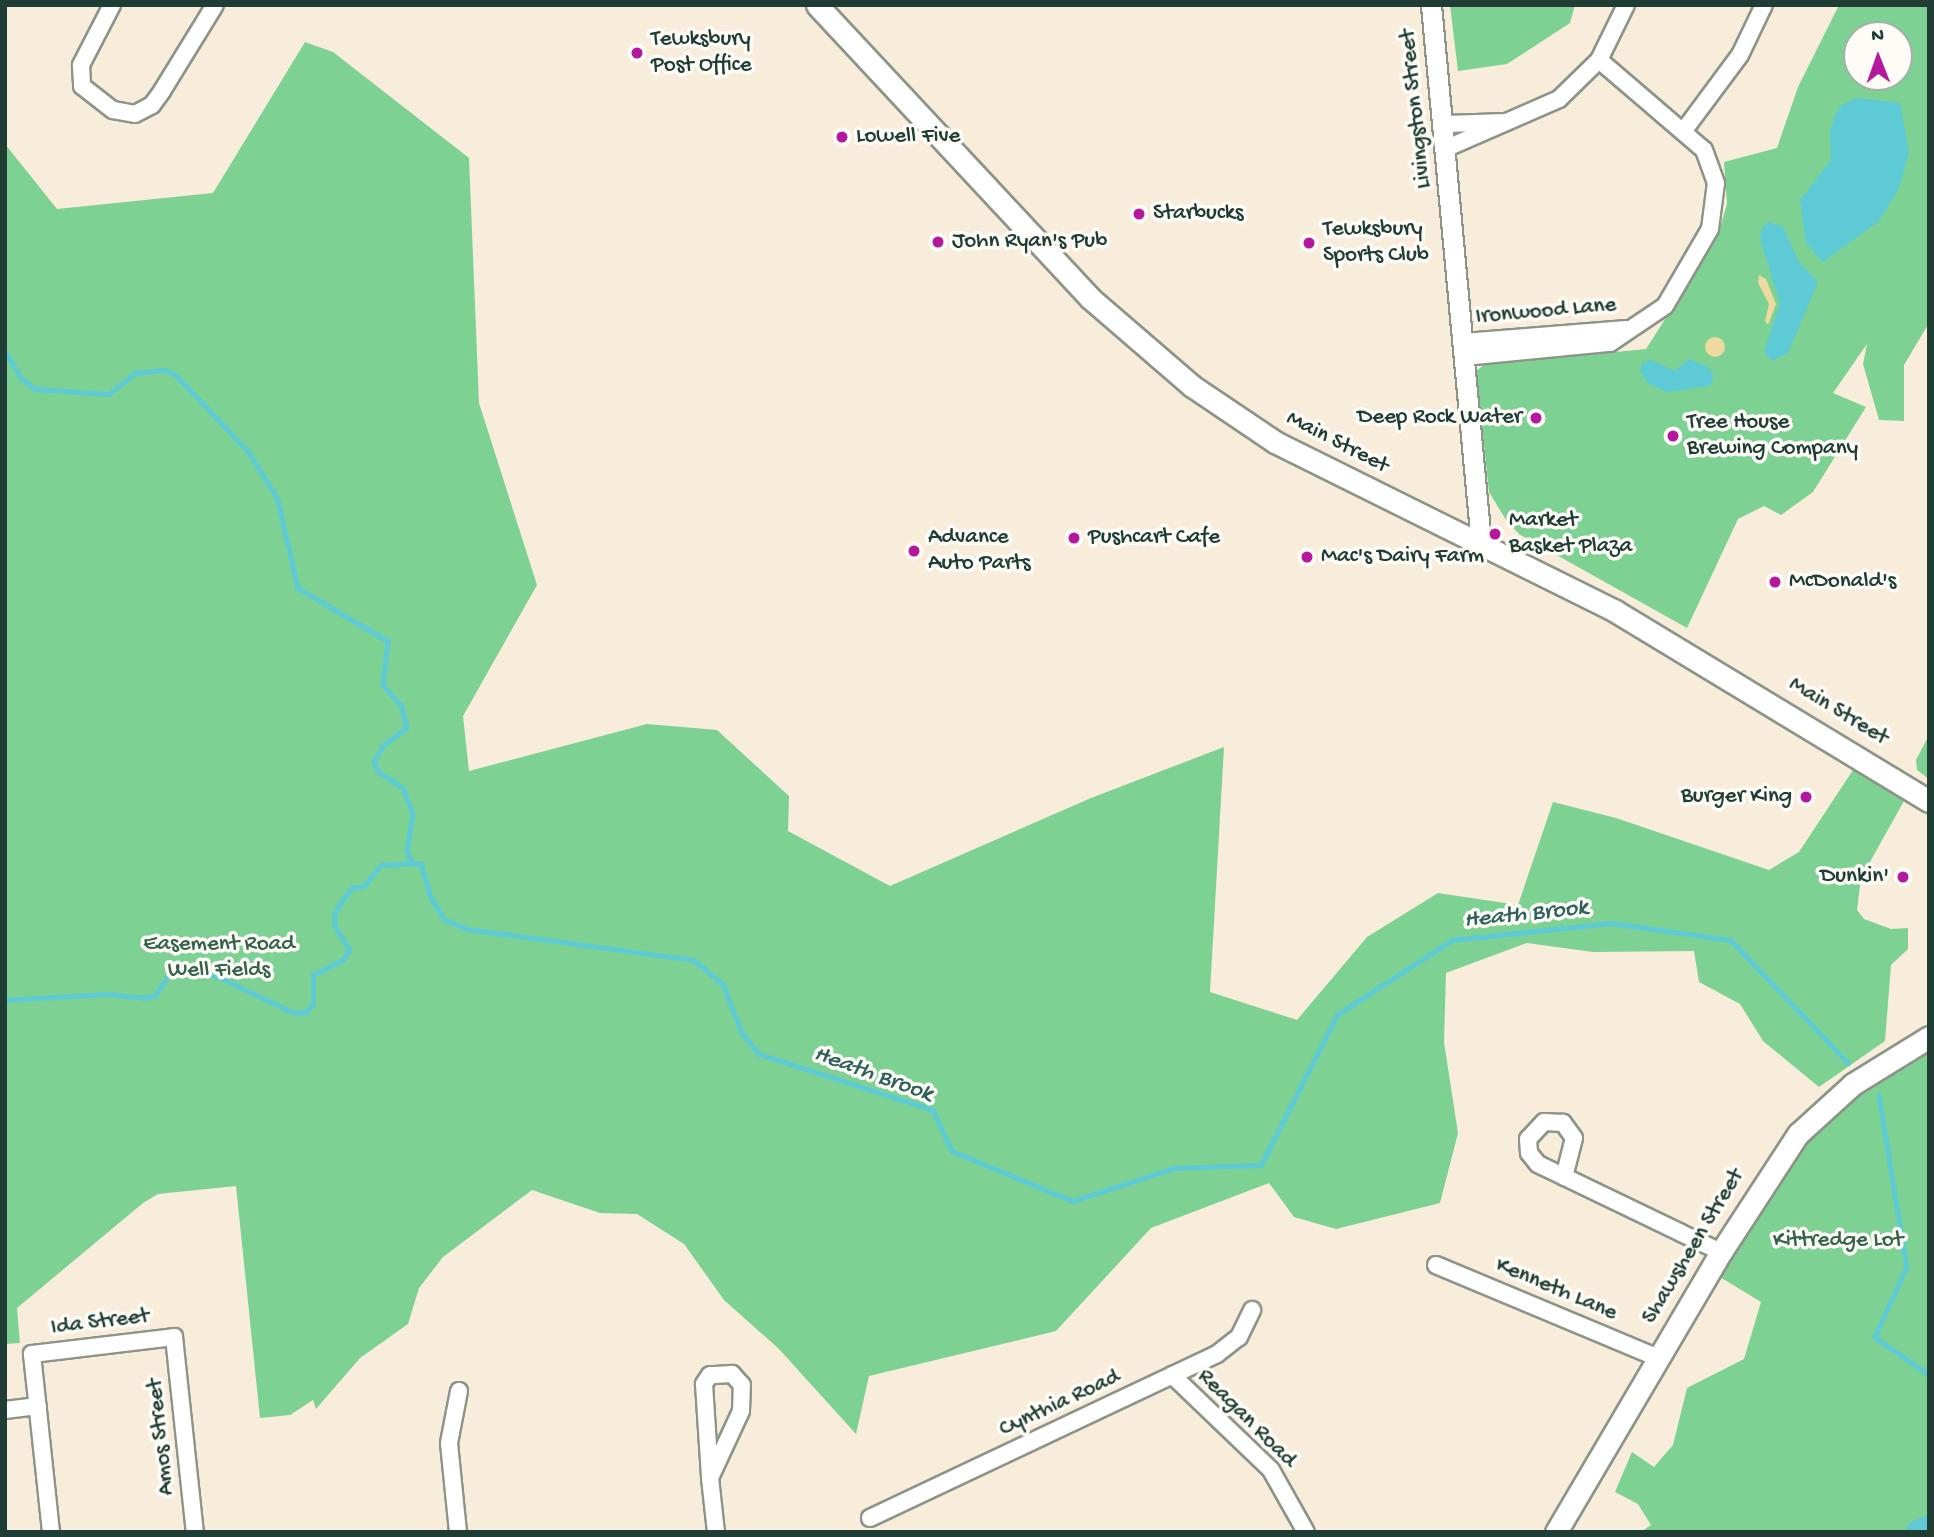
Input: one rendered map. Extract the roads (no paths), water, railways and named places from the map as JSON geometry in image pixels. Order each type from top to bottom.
[{"type":"main road","name":"Main Street","points":[[817,5],[1055,262],[1165,365],[1275,442],[1615,611],[1929,801]]},
{"type":"main road","name":"Shawsheen Street","points":[[1556,1532],[1769,1174],[1812,1118],[1853,1084],[1929,1037]]},
{"type":"street","points":[[112,5],[89,46],[80,77],[85,93],[124,114],[152,105],[215,5]]},
{"type":"street","name":"Livingston Street","points":[[1431,5],[1445,124],[1481,543]]},
{"type":"street","points":[[1447,148],[1559,100],[1599,60],[1626,5]]},
{"type":"street","points":[[1685,130],[1740,55],[1764,5]]},
{"type":"street","name":"Ironwood Lane","points":[[1464,350],[1632,328],[1665,306],[1710,229],[1716,183],[1704,150],[1685,130],[1599,60]]},
{"type":"street","points":[[1445,124],[1512,122]]},
{"type":"street","points":[[1564,1177],[1721,1252]]},
{"type":"street","name":"Kenneth Lane","points":[[1436,1265],[1658,1358]]},
{"type":"street","name":"Cynthia Road","points":[[870,1518],[1172,1376],[1229,1346],[1251,1310]]},
{"type":"street","name":"Ida Street","points":[[38,1406],[32,1354],[174,1337]]},
{"type":"street","name":"Amos Street","points":[[174,1337],[195,1532]]},
{"type":"street","points":[[709,1478],[742,1405],[742,1382],[732,1374],[715,1374],[704,1381],[709,1478],[716,1532]]},
{"type":"street","name":"Reagan Road","points":[[1172,1376],[1200,1407],[1271,1470],[1306,1532]]},
{"type":"street","points":[[458,1532],[449,1443],[459,1391]]},
{"type":"street","points":[[5,1410],[38,1406],[51,1532]]},
{"type":"water","points":[[1857,98],[1900,103],[1909,152],[1899,188],[1879,221],[1823,262],[1806,243],[1800,200],[1831,160],[1830,132],[1835,115],[1842,105]]},
{"type":"water","points":[[1769,222],[1783,227],[1799,262],[1818,282],[1788,353],[1772,361],[1764,352],[1780,303],[1760,239],[1762,227]]},
{"type":"water","points":[[1689,359],[1708,367],[1714,377],[1710,386],[1667,392],[1649,384],[1640,372],[1642,363],[1651,360],[1675,371]]},
{"type":"waterway","points":[[5,350],[21,378],[35,389],[109,394],[135,373],[165,370],[177,376],[248,451],[277,497],[298,588],[388,641],[383,685],[401,705],[407,728],[383,746],[374,762],[378,771],[403,788],[413,814],[407,851],[412,862]]},
{"type":"waterway","name":"Heath Brook","points":[[5,1000],[107,994],[143,998],[155,996],[173,968],[185,968],[219,977],[294,1013],[306,1012],[313,1004],[313,975],[343,960],[349,950],[335,927],[334,915],[341,902],[352,888],[364,886],[381,865],[421,863],[431,897],[444,919],[467,929],[694,960],[723,984],[742,1033],[759,1054],[933,1110],[952,1151],[1073,1201],[1174,1168],[1261,1165],[1337,1015],[1452,940],[1611,923],[1731,940],[1848,1063]]},
{"type":"waterway","name":"Heath Brook","points":[[1879,1095],[1907,1267],[1875,1337],[1929,1375]]},
{"type":"waterway","points":[[1918,1532],[1929,1527]]},
{"type":"place","name":"Tewksbury Post Office","points":[[637,53]]},
{"type":"place","name":"Lowell Five","points":[[842,137]]},
{"type":"place","name":"Starbucks","points":[[1139,214]]},
{"type":"place","name":"John Ryan's Pub","points":[[938,242]]},
{"type":"place","name":"Tewksbury Sports Club","points":[[1309,243]]},
{"type":"place","name":"Deep Rock Water","points":[[1536,418]]},
{"type":"place","name":"Tree House Brewing Company","points":[[1673,436]]},
{"type":"place","name":"Market Basket Plaza","points":[[1495,534]]},
{"type":"place","name":"Pushcart Cafe","points":[[1074,538]]},
{"type":"place","name":"Advance Auto Parts","points":[[914,551]]},
{"type":"place","name":"Mac's Dairy Farm","points":[[1307,557]]},
{"type":"place","name":"McDonald's","points":[[1775,582]]},
{"type":"place","name":"Burger King","points":[[1806,797]]},
{"type":"place","name":"Dunkin'","points":[[1903,877]]},
{"type":"park label","name":"Easement Road Well Fields","points":[[219,958]]},
{"type":"park label","name":"Kittredge Lot","points":[[1838,1241]]}]
